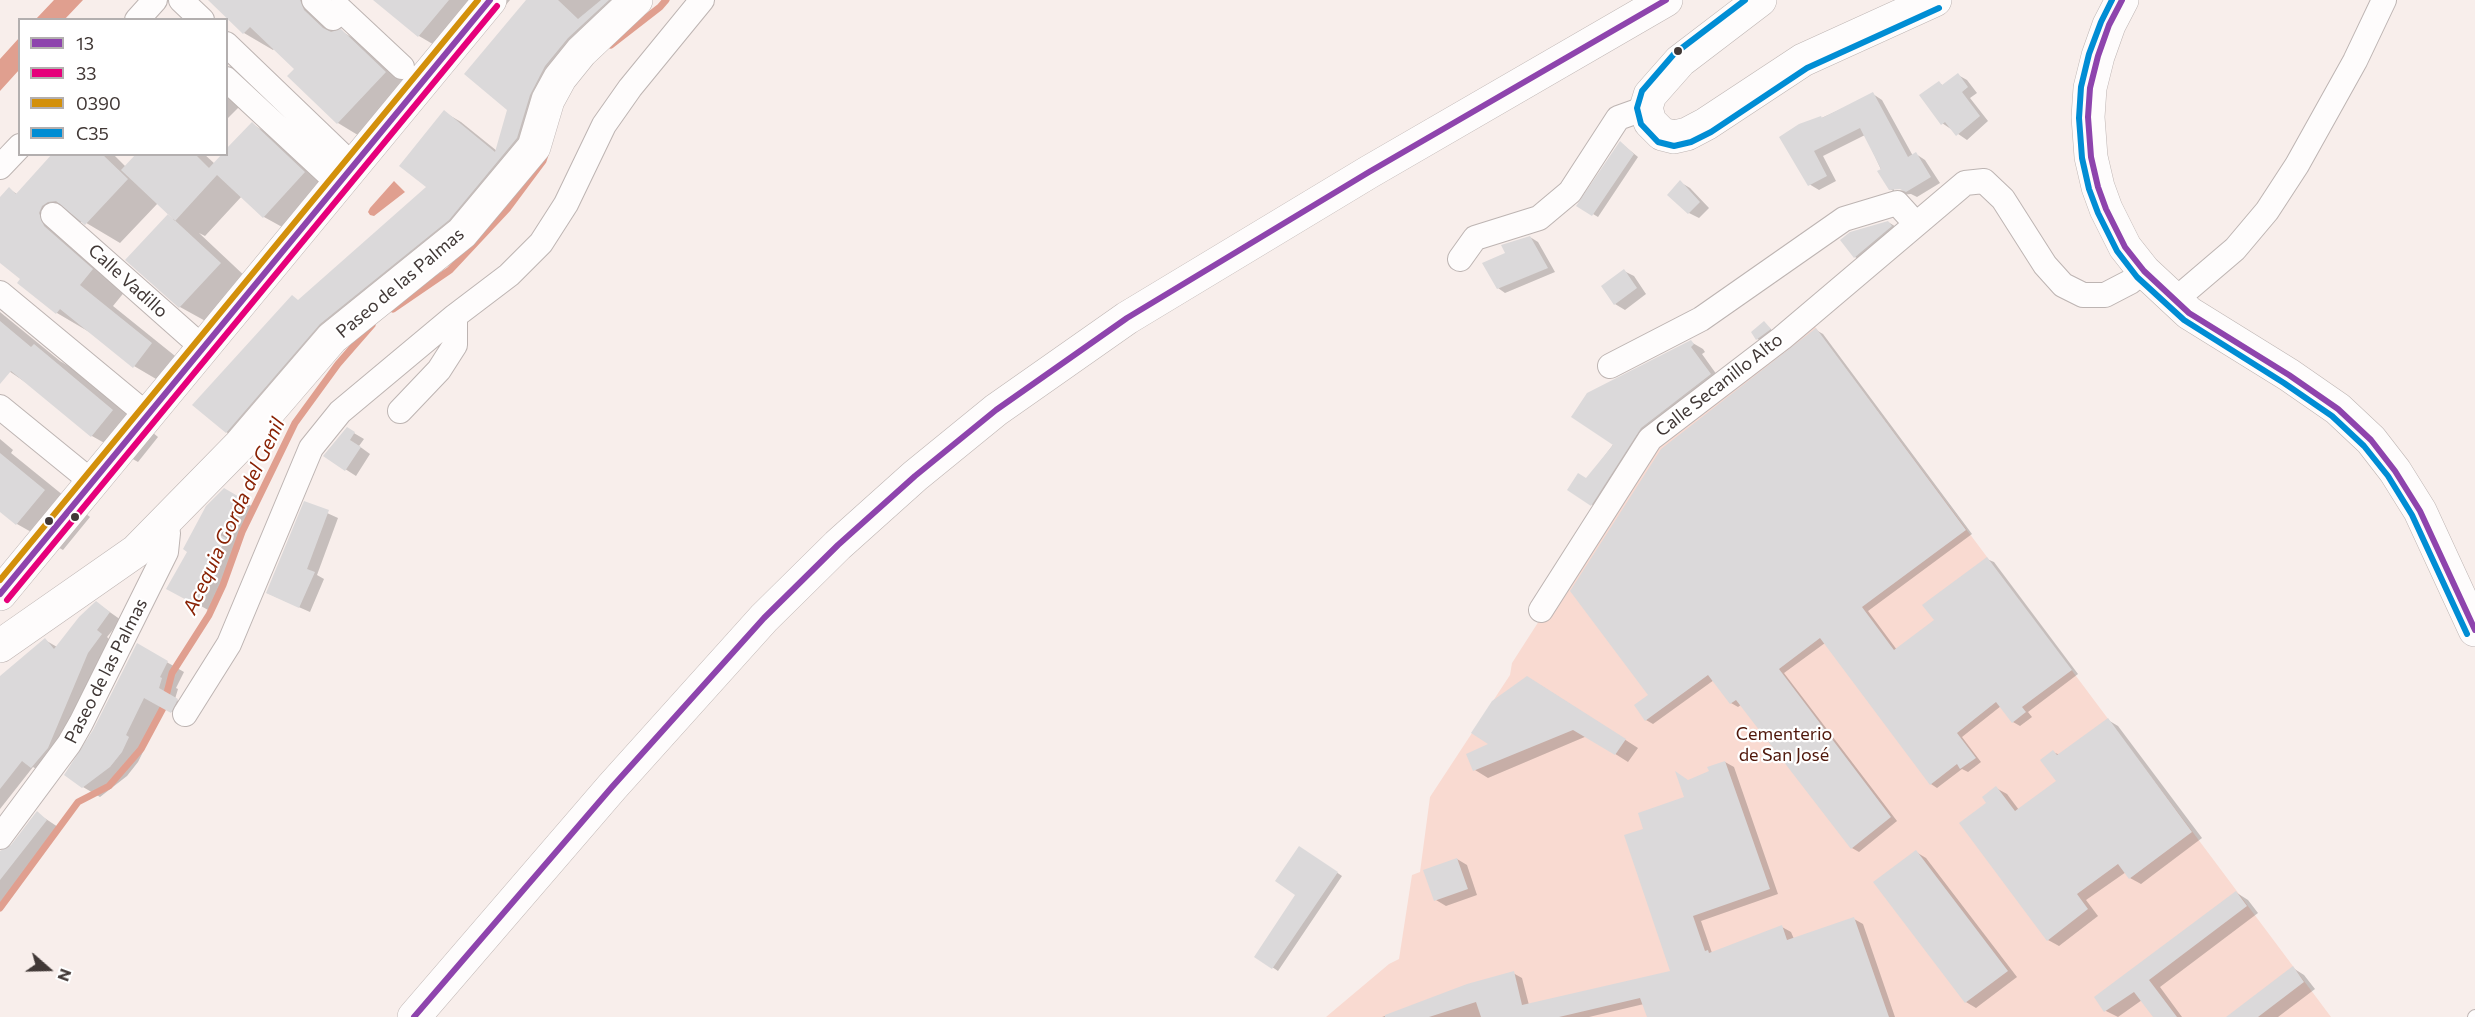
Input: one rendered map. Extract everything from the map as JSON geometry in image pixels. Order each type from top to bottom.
[{"type":"street","points":[[139,18],[155,0]]},
{"type":"street","points":[[182,0],[200,18]]},
{"type":"street","points":[[314,0],[333,18],[340,9],[402,67]]},
{"type":"street","points":[[0,594],[146,414],[490,0]]},
{"type":"street","name":"Paseo de las Palmas","points":[[0,646],[136,551],[240,445],[332,338],[462,233],[534,147],[548,99],[560,78],[581,52],[636,0]]},
{"type":"street","points":[[185,714],[229,644],[311,448],[340,412],[455,316],[509,275],[541,243],[566,204],[604,125],[630,88],[702,0]]},
{"type":"street","points":[[414,1017],[696,692],[764,618],[838,545],[915,476],[996,410],[1127,318],[1359,178],[1666,0]]},
{"type":"street","points":[[1760,0],[1680,61],[1650,95],[1646,108],[1650,122],[1662,134],[1674,137],[1688,134],[1803,60],[1935,0]]},
{"type":"street","points":[[2122,0],[2109,25],[2098,56],[2090,88],[2088,117],[2091,157],[2106,209],[2125,247],[2144,271],[2189,313],[2289,375],[2338,409],[2371,440],[2395,471],[2420,511],[2475,630]]},
{"type":"street","points":[[2174,301],[2235,249],[2267,211],[2297,165],[2355,61],[2384,0]]},
{"type":"street","points":[[228,46],[345,174]]},
{"type":"street","points":[[228,81],[345,174]]},
{"type":"street","points":[[1460,259],[1475,238],[1539,218],[1570,192],[1617,118],[1646,108]]},
{"type":"street","points":[[0,167],[18,148]]},
{"type":"street","name":"Calle Secanillo Alto","points":[[1541,610],[1650,439],[1782,338],[1965,183],[1984,181],[2003,199],[2045,266],[2063,285],[2083,295],[2105,295],[2130,282],[2144,271]]},
{"type":"street","points":[[1610,366],[1701,319],[1844,219],[1897,203],[1916,225]]},
{"type":"street","name":"Calle Vadillo","points":[[53,215],[202,347]]},
{"type":"street","points":[[0,293],[146,414]]},
{"type":"street","points":[[400,411],[439,370],[455,345],[455,316]]},
{"type":"street","points":[[0,407],[92,482]]},
{"type":"street","name":"Paseo de las Palmas","points":[[0,837],[69,744],[81,723],[166,552],[168,533],[163,525]]},
{"type":"green space","name":"Cementerio de San José","points":[[1813,324],[2331,1017],[1326,1017],[1389,964],[1399,959],[1412,875],[1420,872],[1430,797],[1510,675],[1512,663],[1654,442]]},
{"type":"shaded area","points":[[54,0],[83,0],[66,18],[37,18]]},
{"type":"shaded area","points":[[18,39],[18,71],[0,91],[0,59]]},
{"type":"shaded area","points":[[394,181],[405,192],[374,216],[370,215],[368,212],[370,208]]},
{"type":"building","points":[[208,0],[300,0],[304,10],[323,28],[331,32],[341,29],[386,72],[337,124],[287,76],[294,69],[250,27],[243,34]]},
{"type":"building","points":[[373,0],[449,0],[418,37]]},
{"type":"building","points":[[526,0],[558,0],[578,19],[601,0],[609,0],[568,38],[545,66],[530,95],[517,138],[449,220],[320,324],[226,433],[192,405],[292,295],[298,300],[426,187],[399,166],[444,110],[495,152],[507,110],[464,74]]},
{"type":"building","points":[[1958,73],[1968,87],[1962,92],[1980,116],[1956,136],[1945,122],[1941,125],[1919,95],[1939,81],[1942,85]]},
{"type":"building","points":[[1873,92],[1908,157],[1916,152],[1931,177],[1906,192],[1900,189],[1889,190],[1877,171],[1881,169],[1860,128],[1814,151],[1827,176],[1808,186],[1779,137],[1799,124],[1821,116],[1822,118]]},
{"type":"building","points":[[252,122],[305,172],[263,218],[217,175],[175,221],[121,170],[134,156],[197,156],[209,168],[220,156],[228,156],[228,147]]},
{"type":"building","points":[[1620,141],[1634,154],[1592,216],[1576,206]]},
{"type":"building","points":[[50,156],[104,156],[128,179],[85,225],[56,201],[42,206],[39,213],[44,226],[93,269],[80,285],[152,343],[133,368],[60,309],[56,314],[17,283],[20,279],[0,263],[0,197],[9,187],[16,194]]},
{"type":"building","points":[[1680,180],[1700,202],[1688,214],[1667,195]]},
{"type":"building","points":[[168,214],[221,263],[179,308],[125,260]]},
{"type":"building","points":[[1888,221],[1892,226],[1854,258],[1840,240],[1850,232]]},
{"type":"building","points":[[1530,236],[1548,268],[1497,289],[1482,263],[1505,253],[1501,245]]},
{"type":"building","points":[[1624,269],[1637,288],[1614,305],[1601,286]]},
{"type":"building","points":[[0,321],[31,347],[34,344],[113,410],[91,437],[11,371],[0,384]]},
{"type":"building","points":[[1764,321],[1771,329],[1756,340],[1751,332]]},
{"type":"building","points":[[1816,328],[1966,530],[1862,607],[1894,650],[1934,620],[1922,605],[1987,557],[2072,670],[2022,707],[2026,712],[2012,723],[1996,702],[1957,733],[1976,758],[1960,769],[1957,764],[1930,785],[1820,638],[1779,669],[1891,817],[1851,849],[1736,700],[1730,704],[1708,675],[1645,721],[1634,705],[1648,695],[1570,591],[1661,449]]},
{"type":"building","points":[[1691,340],[1694,344],[1691,347],[1711,374],[1641,428],[1591,506],[1567,490],[1578,473],[1586,478],[1613,445],[1571,417],[1587,393]]},
{"type":"building","points":[[347,427],[355,432],[350,440],[361,447],[345,471],[323,456]]},
{"type":"building","points":[[0,453],[45,490],[16,525],[0,512]]},
{"type":"building","points":[[224,488],[241,498],[220,535],[226,538],[194,604],[166,589],[187,552],[183,549],[206,506]]},
{"type":"building","points":[[304,501],[329,510],[307,569],[315,572],[299,608],[266,593]]},
{"type":"building","points":[[96,601],[110,612],[97,630],[102,634],[88,653],[48,748],[31,768],[22,761],[0,789],[0,676],[45,638],[54,649],[79,617]]},
{"type":"building","points":[[137,643],[168,661],[160,677],[162,678],[159,688],[178,699],[171,713],[144,698],[126,735],[129,737],[122,752],[110,767],[82,788],[64,775],[93,730]]},
{"type":"building","points":[[1527,676],[1626,739],[1615,755],[1573,730],[1473,771],[1466,754],[1488,744],[1471,733],[1492,701]]},
{"type":"building","points":[[2108,718],[2192,832],[2129,879],[2118,864],[2077,894],[2088,909],[2047,941],[1959,823],[1986,803],[1982,797],[1996,786],[2015,811],[2056,781],[2040,760],[2053,750],[2057,755]]},
{"type":"building","points":[[1725,761],[1770,889],[1693,916],[1705,951],[1708,950],[1709,953],[1782,925],[1787,940],[1854,917],[1889,1017],[1647,1017],[1640,998],[1559,1017],[1481,1017],[1476,1002],[1429,1017],[1385,1017],[1385,1015],[1467,984],[1514,971],[1522,1005],[1670,971],[1624,835],[1643,829],[1638,813],[1684,797],[1675,771],[1688,780],[1709,771],[1707,767]]},
{"type":"building","points":[[37,811],[47,820],[0,880],[0,851],[11,845]]},
{"type":"building","points":[[1299,846],[1338,872],[1272,969],[1254,957],[1295,895],[1275,881]]},
{"type":"building","points":[[1916,850],[2008,971],[1965,1003],[1873,882]]},
{"type":"building","points":[[1457,858],[1468,889],[1434,901],[1423,870]]},
{"type":"building","points":[[2236,891],[2247,906],[2149,980],[2177,1017],[2153,1017],[2134,992],[2104,1012],[2094,997]]},
{"type":"building","points":[[2293,966],[2304,982],[2258,1017],[2226,1017]]},
{"type":"waterway","name":"Acequia Gorda del Genil","points":[[611,45],[666,0]]},
{"type":"waterway","name":"Acequia Gorda del Genil","points":[[393,309],[450,270],[508,208],[545,155]]},
{"type":"waterway","name":"Acequia Gorda del Genil","points":[[0,908],[78,802],[109,786],[141,749],[163,708],[172,673],[209,615],[223,585],[242,532],[295,423],[338,364],[372,325]]},
{"type":"transit line","name":"0390","points":[[0,580],[478,0]]},
{"type":"transit line","name":"13","points":[[0,594],[490,0]]},
{"type":"transit line","name":"13","points":[[414,1017],[612,787],[764,618],[838,545],[915,476],[996,410],[1127,318],[1369,172],[1666,0]]},
{"type":"transit line","name":"C35","points":[[1745,0],[1674,54],[1642,91],[1637,108],[1641,124],[1658,142],[1674,146],[1691,142],[1711,132],[1807,68],[1939,8]]},
{"type":"transit line","name":"C35","points":[[2112,0],[2089,54],[2081,87],[2079,118],[2082,158],[2089,189],[2117,251],[2137,277],[2184,320],[2332,416],[2364,446],[2388,476],[2412,515],[2467,634]]},
{"type":"transit line","name":"13","points":[[2122,0],[2109,25],[2098,56],[2090,88],[2088,117],[2091,157],[2098,187],[2125,247],[2144,271],[2189,313],[2289,375],[2338,409],[2371,440],[2395,471],[2420,511],[2475,630]]},
{"type":"transit line","name":"33","points":[[7,600],[497,6]]}]
